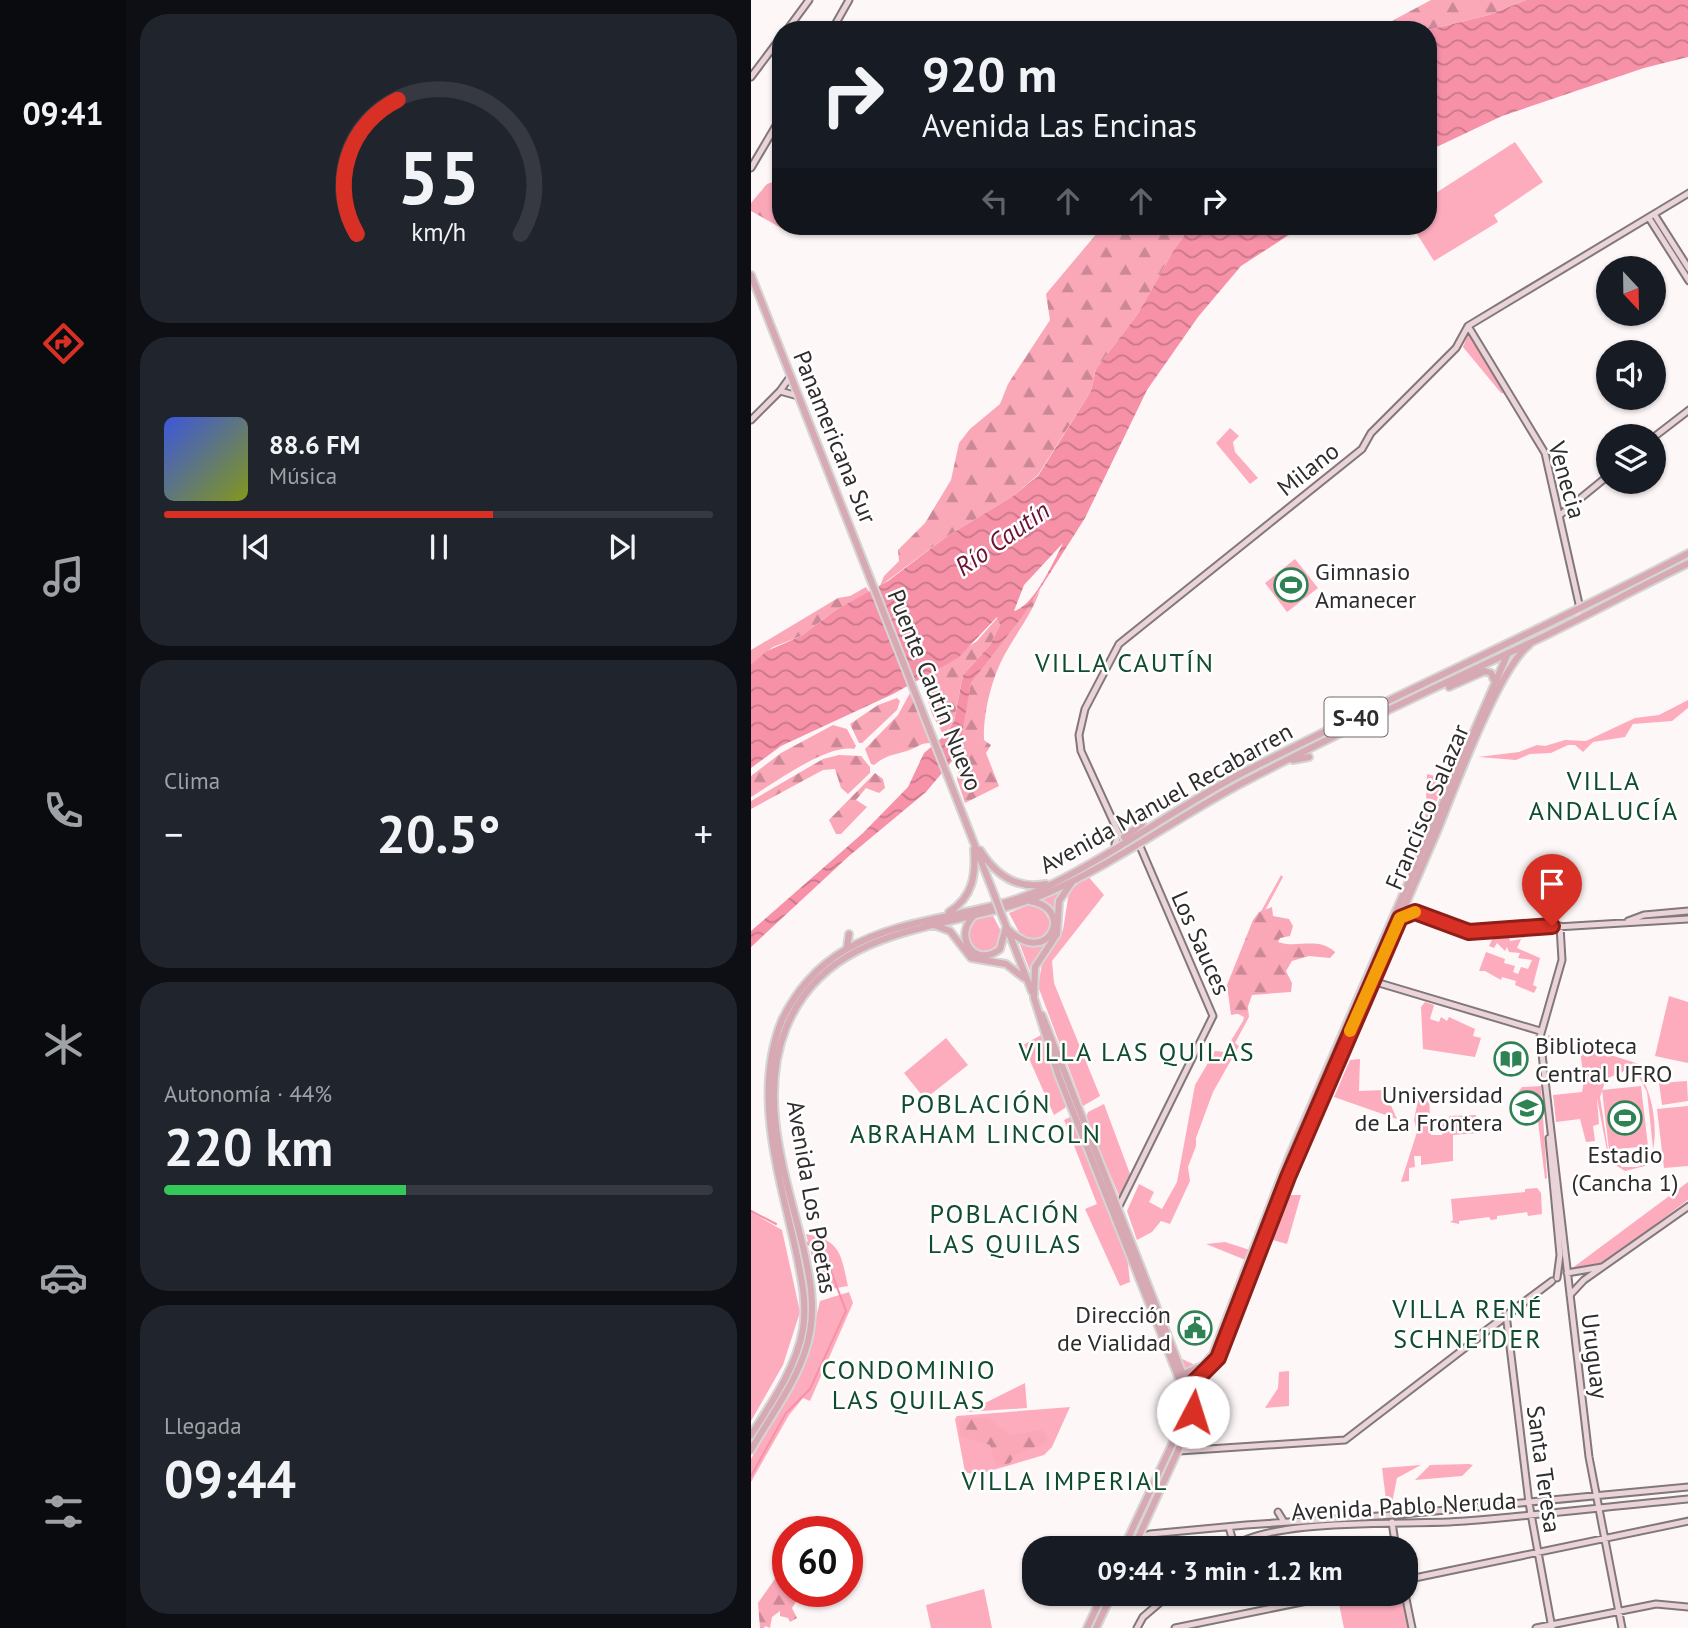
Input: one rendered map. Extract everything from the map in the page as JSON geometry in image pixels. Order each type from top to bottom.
[{"type":"main road","name":"Panamericana Sur","points":[[751,275],[868,575]]},
{"type":"main road","name":"Panamericana Sur","points":[[751,283],[765,314]]},
{"type":"main road","name":"Avenida Manuel Recabarren","points":[[1000,908],[1048,892],[1138,844],[1214,798],[1688,553]]},
{"type":"main road","name":"Avenida Manuel Recabarren","points":[[1000,908],[1036,892],[1228,780],[1292,748],[1469,667],[1508,653],[1688,565]]},
{"type":"main road","name":"Puente Cautín Nuevo","points":[[868,575],[1000,908]]},
{"type":"main road","name":"Francisco Salazar","points":[[1192,1392],[1196,1379],[1218,1358],[1285,1184],[1369,980],[1400,918],[1402,906],[1494,682],[1519,633]]},
{"type":"main road","name":"Francisco Salazar","points":[[1204,1364],[1213,1354],[1289,1157],[1505,675],[1524,649],[1548,634]]},
{"type":"main road","points":[[1436,673],[1469,667]]},
{"type":"main road","points":[[1469,667],[1449,687],[1485,671],[1493,675],[1494,682]]},
{"type":"main road","points":[[1269,755],[1292,748]]},
{"type":"main road","points":[[1285,761],[1309,757]]},
{"type":"main road","points":[[1214,798],[1228,780]]},
{"type":"main road","points":[[1105,852],[1142,824]]},
{"type":"main road","points":[[1105,852],[1138,844],[1151,826]]},
{"type":"main road","points":[[973,840],[990,864],[1011,881],[1036,886],[1061,878]]},
{"type":"main road","points":[[940,917],[957,906],[971,888],[975,872],[973,840]]},
{"type":"main road","points":[[1088,871],[1067,887],[1061,897],[1057,934],[1033,973],[1034,998],[1074,1115],[1139,1276],[1192,1392],[1193,1417],[1130,1536]]},
{"type":"main road","points":[[1006,925],[1029,943],[1040,942],[1049,936],[1054,923],[1050,911],[1041,904],[1025,900]]},
{"type":"main road","points":[[1000,908],[1178,1357],[1187,1394],[1187,1407],[1175,1449],[1139,1536]]},
{"type":"main road","name":"Avenida Los Poetas","points":[[751,1434],[793,1360],[804,1316],[803,1285],[767,1122],[765,1094],[768,1060],[779,1026],[796,996],[819,970],[843,951],[865,939],[940,917],[1000,908]]},
{"type":"main road","name":"Avenida Los Poetas","points":[[751,1450],[797,1371],[809,1338],[812,1310],[811,1283],[774,1124],[773,1100],[780,1046],[791,1017],[811,988],[828,971],[857,951],[883,938],[1000,908]]},
{"type":"main road","points":[[1400,918],[1415,912]]},
{"type":"main road","points":[[978,913],[967,923],[964,934],[966,945],[974,954],[986,956],[996,952],[1004,940],[1006,925]]},
{"type":"main road","points":[[928,925],[947,929],[975,959],[1010,965],[1029,985]]},
{"type":"main road","points":[[843,951],[850,943],[849,934],[858,940],[865,939]]},
{"type":"main road","points":[[843,951],[857,951],[865,939]]},
{"type":"main road","points":[[773,1100],[781,1141],[785,1144]]},
{"type":"main road","points":[[1074,1115],[1094,1143]]},
{"type":"main road","points":[[793,1189],[798,1226]]},
{"type":"main road","points":[[1109,1200],[1119,1206]]},
{"type":"main road","points":[[1119,1206],[1119,1224]]},
{"type":"main road","points":[[1139,1276],[1149,1282]]},
{"type":"main road","points":[[1178,1357],[1190,1365],[1204,1364]]},
{"type":"main road","points":[[1182,1375],[1204,1364]]},
{"type":"main road","points":[[1087,1628],[1097,1606]]},
{"type":"main road","points":[[1096,1628],[1106,1606]]},
{"type":"street","points":[[794,21],[809,0]]},
{"type":"street","points":[[837,21],[849,0]]},
{"type":"street","points":[[751,77],[772,49]]},
{"type":"street","points":[[751,168],[772,132]]},
{"type":"street","name":"Milano","points":[[1115,844],[1120,834],[1081,751],[1079,735],[1085,709],[1119,644],[1362,449],[1371,433],[1456,348],[1467,326],[1688,193]]},
{"type":"street","points":[[1652,216],[1688,269]]},
{"type":"street","points":[[1652,216],[1688,281]]},
{"type":"street","name":"Venecia","points":[[1467,326],[1543,446],[1579,607],[1578,618]]},
{"type":"street","points":[[751,420],[790,377]]},
{"type":"street","points":[[780,391],[798,397]]},
{"type":"street","points":[[1666,428],[1688,410]]},
{"type":"street","points":[[1560,515],[1596,486]]},
{"type":"street","name":"Los Sauces","points":[[1119,1206],[1213,1016],[1138,844]]},
{"type":"street","points":[[1402,906],[1469,932],[1585,924]]},
{"type":"street","points":[[1625,922],[1644,915],[1688,911]]},
{"type":"street","points":[[1559,924],[1688,919]]},
{"type":"street","name":"Uruguay","points":[[1559,924],[1561,964],[1540,1031],[1566,1273],[1596,1497],[1622,1628]]},
{"type":"street","points":[[1543,927],[1561,938],[1572,925]]},
{"type":"street","points":[[1369,980],[1540,1031]]},
{"type":"street","name":"Uruguay","points":[[1550,1129],[1549,1163],[1559,1262],[1554,1280]]},
{"type":"street","points":[[1570,1294],[1584,1280],[1688,1206]]},
{"type":"street","points":[[1559,1262],[1566,1273]]},
{"type":"street","points":[[1175,1449],[1342,1441],[1554,1280],[1566,1273],[1605,1267]]},
{"type":"street","name":"Santa Teresa","points":[[1507,1317],[1529,1503],[1551,1627]]},
{"type":"street","name":"Avenida Pablo Neruda","points":[[1144,1536],[1264,1523],[1393,1515],[1688,1487]]},
{"type":"street","name":"Avenida Pablo Neruda","points":[[1254,1536],[1306,1528],[1531,1516],[1688,1500]]},
{"type":"street","points":[[1278,1512],[1284,1522]]},
{"type":"street","points":[[1393,1515],[1391,1525],[1393,1536]]},
{"type":"street","points":[[1418,1577],[1688,1521]]},
{"type":"street","points":[[1229,1527],[1230,1536]]},
{"type":"street","points":[[1142,1528],[1150,1534]]},
{"type":"street","points":[[1536,1628],[1656,1604],[1688,1607]]},
{"type":"street","points":[[1137,1628],[1143,1617],[1156,1606]]},
{"type":"street","points":[[1175,1628],[1282,1606]]},
{"type":"street","points":[[1407,1606],[1412,1628]]},
{"type":"shaded area","points":[[1515,142],[1543,182],[1494,215],[1498,222],[1434,261],[1418,235],[1437,235],[1437,192]]},
{"type":"shaded area","points":[[1469,331],[1508,394],[1501,393],[1463,347]]},
{"type":"shaded area","points":[[1230,428],[1239,436],[1233,442],[1235,452],[1258,478],[1250,484],[1216,443]]},
{"type":"shaded area","name":"Gimnasio Amanecer","points":[[1295,559],[1318,588],[1287,612],[1265,583]]},
{"type":"shaded area","points":[[1688,700],[1688,708],[1672,721],[1633,724],[1625,737],[1593,742],[1583,752],[1575,745],[1568,745],[1551,753],[1530,754],[1516,760],[1478,757],[1519,752],[1537,745],[1545,746],[1565,740],[1586,741],[1635,718],[1659,715]]},
{"type":"shaded area","points":[[1427,774],[1446,779],[1425,828]]},
{"type":"shaded area","points":[[1087,875],[1104,895],[1052,961],[1054,983],[1100,1096],[1083,1106],[1038,986],[1042,964],[1063,930],[1069,892]]},
{"type":"shaded area","points":[[1281,875],[1283,877],[1262,916],[1247,998],[1249,1017],[1235,1043],[1239,1046],[1213,1092],[1196,1138],[1196,1146],[1188,1167],[1190,1181],[1170,1224],[1161,1221],[1152,1232],[1137,1240],[1127,1211],[1139,1184],[1154,1192],[1149,1202],[1162,1209],[1177,1182],[1195,1085],[1215,1051],[1224,1052],[1243,1021],[1244,1017],[1234,1012],[1259,915]]},
{"type":"shaded area","points":[[1060,890],[1055,933],[1030,971],[1019,942],[1037,945],[1049,939],[1055,920],[1035,901]]},
{"type":"shaded area","points":[[1028,905],[1040,906],[1051,922],[1045,936],[1032,941],[1019,932],[1009,913]]},
{"type":"shaded area","points":[[993,916],[1002,933],[999,947],[981,951],[971,946],[966,930],[974,919]]},
{"type":"shaded area","points":[[1494,935],[1509,936],[1510,941],[1521,939],[1517,948],[1540,958],[1533,985],[1537,987],[1534,993],[1515,985],[1516,981],[1502,977],[1501,980],[1485,971],[1479,971],[1486,952],[1505,959],[1504,963],[1515,966],[1513,972],[1518,974],[1521,967],[1528,969],[1532,960],[1518,958],[1520,953],[1509,952],[1507,947],[1505,951],[1497,943],[1494,948],[1489,946]]},
{"type":"shaded area","points":[[1669,996],[1688,1002],[1688,1063],[1655,1056]]},
{"type":"shaded area","points":[[1425,1002],[1434,1005],[1430,1019],[1439,1022],[1441,1017],[1447,1021],[1449,1017],[1475,1029],[1473,1036],[1481,1038],[1475,1057],[1423,1049],[1421,1007]]},
{"type":"shaded area","points":[[1043,1034],[1067,1103],[1065,1108],[1054,1115],[1023,1045]]},
{"type":"shaded area","points":[[1548,1035],[1645,1066],[1635,1071],[1642,1078],[1647,1089],[1655,1132],[1654,1146],[1651,1158],[1645,1166],[1625,1171],[1609,1161],[1597,1098],[1599,1124],[1593,1126],[1595,1141],[1586,1142],[1580,1119],[1556,1122],[1553,1095],[1582,1092],[1584,1080],[1580,1051],[1549,1052]],"holes":[[[1624,1071],[1639,1077],[1647,1092],[1653,1148],[1649,1159],[1638,1167],[1622,1167],[1609,1156],[1600,1097],[1606,1079]]]},
{"type":"shaded area","points":[[946,1038],[968,1065],[925,1099],[904,1073]]},
{"type":"shaded area","points":[[1360,1059],[1359,1091],[1384,1090],[1397,1119],[1334,1097],[1350,1060]]},
{"type":"shaded area","points":[[1687,1081],[1688,1101],[1662,1105],[1659,1083]]},
{"type":"shaded area","points":[[1541,1086],[1545,1179],[1537,1113],[1515,1114],[1513,1099],[1522,1087]]},
{"type":"shaded area","name":"Estadio (Cancha 1)","points":[[1641,1086],[1648,1146],[1609,1150],[1602,1090]]},
{"type":"shaded area","points":[[1419,1095],[1429,1096],[1431,1135],[1442,1135],[1442,1123],[1450,1123],[1449,1116],[1476,1115],[1478,1133],[1453,1135],[1453,1161],[1421,1165],[1421,1156],[1414,1156],[1415,1167],[1409,1168],[1409,1181],[1401,1182],[1417,1132],[1414,1120]]},
{"type":"shaded area","points":[[1104,1104],[1130,1174],[1120,1198],[1086,1118],[1088,1112]]},
{"type":"shaded area","points":[[1689,1106],[1688,1166],[1664,1168],[1657,1109]]},
{"type":"shaded area","points":[[1072,1116],[1127,1255],[1130,1282],[1120,1286],[1085,1209],[1097,1204],[1064,1120]]},
{"type":"shaded area","points":[[1688,1182],[1688,1200],[1605,1262],[1571,1269]]},
{"type":"shaded area","points":[[1537,1188],[1541,1193],[1542,1214],[1528,1216],[1527,1212],[1497,1216],[1497,1219],[1491,1220],[1489,1217],[1459,1221],[1459,1224],[1450,1222],[1453,1220],[1451,1199],[1525,1192],[1525,1189]]},
{"type":"shaded area","points":[[1280,1195],[1301,1195],[1287,1244],[1265,1238],[1217,1358],[1201,1374],[1192,1392],[1178,1357],[1195,1365],[1209,1361],[1248,1261],[1206,1244],[1225,1242],[1253,1251],[1264,1238]]},
{"type":"shaded area","points":[[751,1212],[782,1230],[800,1312],[783,1365],[751,1421]]},
{"type":"shaded area","points":[[806,1234],[833,1245],[841,1258],[848,1286],[821,1291]]},
{"type":"shaded area","points":[[849,1292],[853,1303],[810,1401],[803,1398],[789,1415],[751,1482],[751,1459],[806,1360],[820,1301]]},
{"type":"shaded area","points":[[1289,1371],[1289,1406],[1265,1408],[1278,1388],[1279,1372]]},
{"type":"shaded area","points":[[1025,1383],[1027,1408],[967,1412]]},
{"type":"shaded area","points":[[1070,1407],[1052,1447],[1044,1455],[976,1475],[965,1472],[955,1419],[957,1416]]},
{"type":"shaded area","points":[[1421,1465],[1397,1478],[1391,1508],[1387,1508],[1382,1468]]},
{"type":"shaded area","points":[[1430,1465],[1473,1465],[1462,1476],[1415,1480]]},
{"type":"shaded area","points":[[984,1589],[992,1628],[931,1628],[926,1605]]},
{"type":"shaded area","points":[[1339,1606],[1404,1606],[1409,1628],[1344,1628]]},
{"type":"green space","points":[[1431,0],[1526,0],[1489,15],[1437,28],[1437,21],[1392,21]]},
{"type":"green space","points":[[772,182],[772,223],[751,211],[751,203],[767,184]]},
{"type":"green space","points":[[1095,235],[1184,235],[1137,315],[1096,369],[1091,391],[1038,475],[1013,496],[946,537],[880,586],[884,576],[899,561],[898,550],[925,523],[951,480],[959,443],[970,429],[1000,404],[1008,384],[1050,320],[1046,294]]},
{"type":"green space","points":[[866,587],[870,593],[836,610],[801,636],[773,647],[751,664],[751,650],[838,598],[850,596]]},
{"type":"green space","points":[[1040,590],[1029,615],[1000,663],[987,707],[984,740],[991,745],[986,753],[999,786],[965,803],[957,779],[961,761],[956,756],[971,683]]},
{"type":"green space","points":[[998,617],[1000,625],[990,645],[963,675],[954,720],[944,736],[932,714],[921,678],[977,641]]},
{"type":"green space","points":[[910,693],[930,743],[871,764],[865,749],[898,715]]},
{"type":"green space","points":[[897,698],[900,701],[897,710],[859,743],[850,724],[878,705]]},
{"type":"green space","points":[[833,725],[847,729],[856,746],[854,749],[830,752],[816,758],[751,797],[751,776],[781,753]]},
{"type":"green space","points":[[839,755],[861,756],[870,767],[870,773],[848,794],[841,788],[835,769],[823,770],[751,809],[751,801],[823,759]]},
{"type":"green space","points":[[875,773],[883,779],[885,788],[879,793],[866,788],[856,800],[867,807],[841,834],[836,834],[829,820]]},
{"type":"green space","points":[[1272,907],[1273,916],[1289,919],[1293,926],[1290,936],[1280,938],[1278,942],[1321,945],[1335,952],[1330,958],[1309,956],[1292,961],[1286,971],[1292,983],[1291,992],[1252,995],[1246,1012],[1231,1015],[1227,985],[1253,920],[1259,912]]},
{"type":"green space","points":[[964,1418],[988,1418],[1011,1435],[1041,1430],[1047,1435],[1047,1442],[1015,1455],[1010,1463],[997,1466],[990,1445],[961,1437],[959,1423]]},
{"type":"green space","points":[[772,1583],[772,1607],[793,1607],[797,1618],[790,1622],[788,1618],[780,1616],[780,1611],[772,1617],[770,1628],[760,1628],[758,1603]]},
{"type":"water","points":[[1526,0],[1688,0],[1688,57],[1644,68],[1502,116],[1437,147],[1437,28],[1489,15]]},
{"type":"water","name":"Río Cautín","points":[[1184,235],[1289,235],[1241,266],[1198,317],[1147,390],[1085,518],[1024,614],[971,683],[961,740],[952,761],[926,792],[849,856],[751,947],[751,931],[863,833],[908,787],[924,753],[944,736],[954,721],[963,675],[990,645],[1000,625],[997,617],[958,658],[893,694],[781,746],[751,768],[751,664],[767,651],[801,636],[836,610],[888,581],[946,537],[1013,496],[1038,476],[1091,391],[1096,369],[1137,315]],"holes":[[[1063,543],[1029,601],[1014,611],[1024,585]]]},
{"type":"waterway","points":[[751,1211],[776,1224]]},
{"type":"waterway","points":[[751,1476],[786,1413],[810,1389],[846,1311],[826,1258],[806,1242]]},
{"type":"slow traffic","points":[[1350,1031],[1400,918],[1415,912]]},
{"type":"place","name":"Gimnasio Amanecer","points":[[1291,585]]},
{"type":"place","name":"Biblioteca Central UFRO","points":[[1511,1059]]},
{"type":"place","name":"Universidad de La Frontera","points":[[1527,1108]]},
{"type":"place","name":"Estadio (Cancha 1)","points":[[1625,1118]]},
{"type":"place","name":"Dirección de Vialidad","points":[[1195,1328]]},
{"type":"district","name":"VILLA CAUTÍN","points":[[1125,662]]},
{"type":"district","name":"VILLA ANDALUCÍA","points":[[1604,795]]},
{"type":"district","name":"VILLA LAS QUILAS","points":[[1137,1051]]},
{"type":"district","name":"POBLACIÓN ABRAHAM LINCOLN","points":[[976,1118]]},
{"type":"district","name":"POBLACIÓN LAS QUILAS","points":[[1005,1228]]},
{"type":"district","name":"VILLA RENÉ SCHNEIDER","points":[[1468,1323]]},
{"type":"district","name":"CONDOMINIO LAS QUILAS","points":[[909,1384]]},
{"type":"district","name":"VILLA IMPERIAL","points":[[1065,1480]]},
{"type":"route","points":[[1193,1412],[1194,1382],[1218,1358],[1288,1177],[1400,918],[1415,912],[1450,927],[1473,932],[1552,926]]}]
